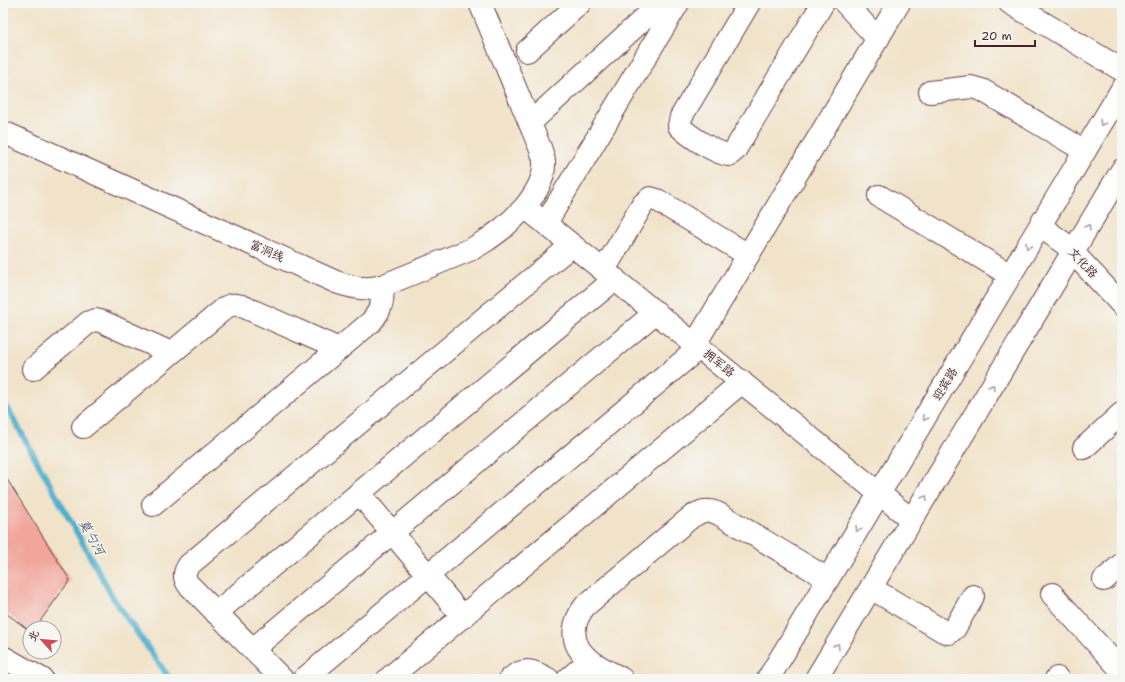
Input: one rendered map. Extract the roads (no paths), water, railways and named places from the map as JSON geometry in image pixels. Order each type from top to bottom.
[{"type":"main road","name":"富洞线","points":[[3,132],[336,282],[364,288],[376,288],[472,249],[487,240],[514,218],[533,197],[539,186],[543,174],[544,161],[530,123],[480,3]]},
{"type":"main road","points":[[527,51],[580,3]]},
{"type":"main road","points":[[530,123],[661,3]]},
{"type":"main road","points":[[546,223],[678,3]]},
{"type":"main road","points":[[749,3],[680,117],[679,126],[685,132],[721,154],[729,155],[735,150],[823,3]]},
{"type":"main road","points":[[845,3],[878,39]]},
{"type":"main road","points":[[304,679],[697,346],[748,255],[900,3]]},
{"type":"main road","points":[[1010,3],[1122,70]]},
{"type":"main road","points":[[930,92],[971,87],[982,90],[1085,151]]},
{"type":"main road","name":"迎宾路","points":[[768,679],[1122,89]]},
{"type":"main road","points":[[816,679],[1122,170]]},
{"type":"main road","points":[[879,196],[1010,275]]},
{"type":"main road","points":[[216,613],[359,494],[609,274],[643,204],[650,198],[657,200],[748,255]]},
{"type":"main road","name":"拥军路","points":[[525,206],[912,520]]},
{"type":"main road","name":"文化路","points":[[1040,226],[1073,252],[1122,306]]},
{"type":"main road","points":[[282,679],[185,580],[184,576],[189,565],[572,245]]},
{"type":"main road","points":[[153,505],[371,322],[382,306],[382,286]]},
{"type":"main road","points":[[83,427],[225,308],[234,304],[242,306],[339,349]]},
{"type":"main road","points":[[253,650],[656,312]]},
{"type":"main road","points":[[33,368],[89,322],[96,320],[172,353]]},
{"type":"main road","points":[[388,679],[742,382]]},
{"type":"main road","points":[[1084,448],[1122,413]]},
{"type":"main road","points":[[359,494],[463,617]]},
{"type":"main road","points":[[622,679],[590,660],[580,650],[574,635],[575,623],[580,612],[585,606],[697,513],[705,510],[719,514],[828,579]]},
{"type":"main road","points":[[1104,580],[1122,564]]},
{"type":"main road","points":[[871,588],[943,631],[950,633],[955,628],[973,596]]},
{"type":"main road","points":[[1052,594],[1122,671]]},
{"type":"main road","points":[[3,657],[42,679]]},
{"type":"main road","points":[[568,679],[590,660]]},
{"type":"main road","points":[[510,679],[515,675],[528,671],[535,672],[548,679]]},
{"type":"waterway","name":"莫勺河","points":[[3,400],[115,601],[170,679]]}]
